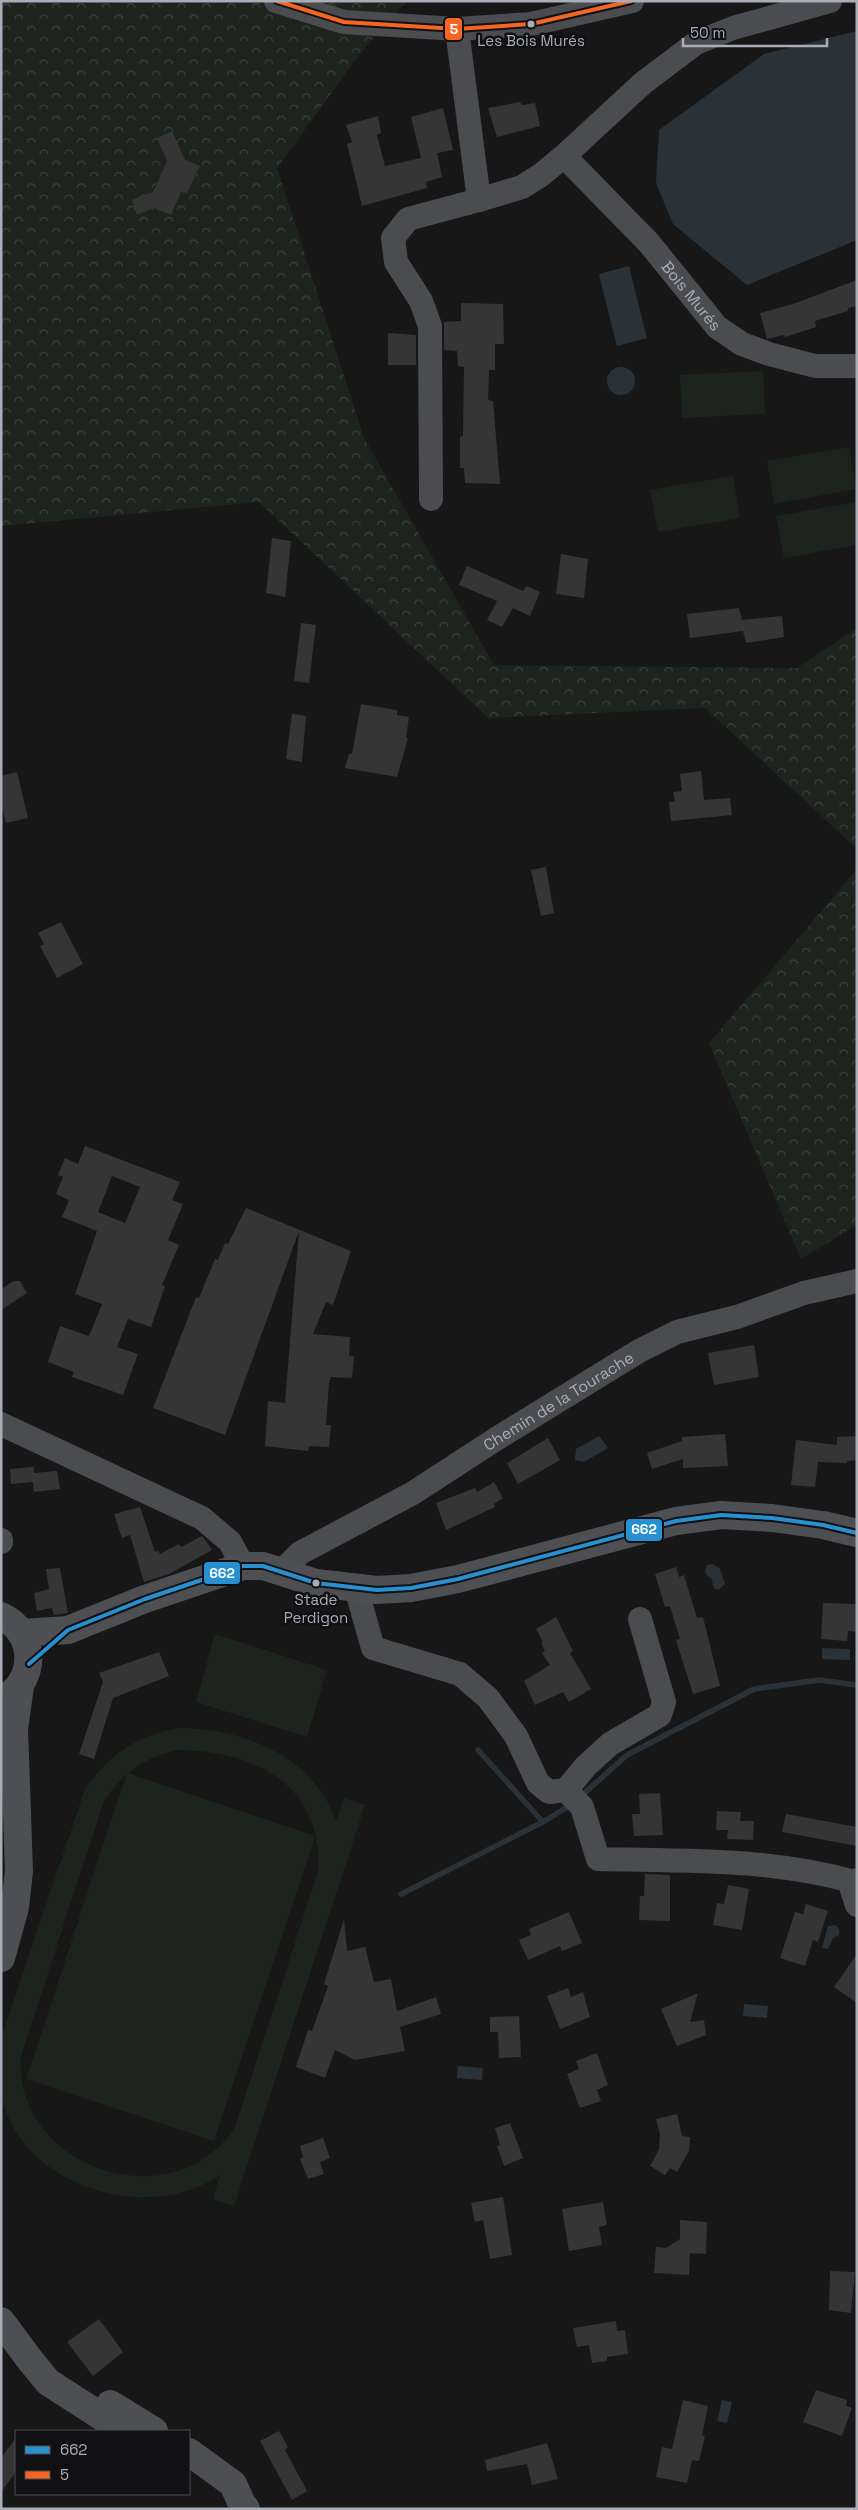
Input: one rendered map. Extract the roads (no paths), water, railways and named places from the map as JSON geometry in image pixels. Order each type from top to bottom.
[{"type":"main road","points":[[17,1683],[68,1630],[145,1599],[243,1566],[262,1566],[283,1570],[316,1583],[377,1590],[411,1588],[458,1579],[676,1521],[721,1515],[772,1518],[857,1532]]},
{"type":"main road","points":[[11,1624],[68,1630]]},
{"type":"main road","points":[[1,1958],[15,1907],[20,1872],[8,1720],[26,1642],[11,1624]]},
{"type":"main road","points":[[1,2320],[48,2382],[122,2430]]},
{"type":"main road","points":[[30,2360],[61,2374],[152,2430]]},
{"type":"main road","points":[[190,2453],[233,2484],[244,2506]]},
{"type":"main road","points":[[190,2475],[224,2497],[244,2506]]},
{"type":"street","points":[[276,1],[344,22],[457,29],[531,24],[632,1]]},
{"type":"street","points":[[431,499],[430,326],[421,301],[396,262],[393,238],[408,219],[522,187],[564,156],[643,83],[696,43],[733,28],[830,1]]},
{"type":"street","points":[[457,29],[479,200]]},
{"type":"street","name":"Bois Murés","points":[[564,156],[649,243],[717,327],[742,344],[769,354],[815,366],[857,366]]},
{"type":"street","name":"Chemin de la Tourache","points":[[283,1570],[300,1553],[413,1493],[496,1439],[639,1351],[677,1332],[737,1317],[804,1294],[857,1281]]},
{"type":"street","points":[[1,1424],[202,1518],[230,1542],[243,1566]]},
{"type":"street","points":[[356,1588],[373,1648],[460,1674],[488,1698],[516,1736],[538,1783],[549,1792],[573,1798]]},
{"type":"street","points":[[640,1619],[664,1702],[660,1715],[610,1744],[586,1766],[573,1798],[598,1859],[757,1863],[816,1871],[856,1889]]},
{"type":"waterway","points":[[580,1797],[627,1755],[754,1689],[819,1680],[857,1685]]},
{"type":"waterway","points":[[478,1750],[543,1822],[572,1804]]},
{"type":"waterway","points":[[401,1894],[543,1822]]},
{"type":"place","name":"Les Bois Murés","points":[[531,24]]},
{"type":"place","name":"Stade Perdigon","points":[[316,1583]]}]
